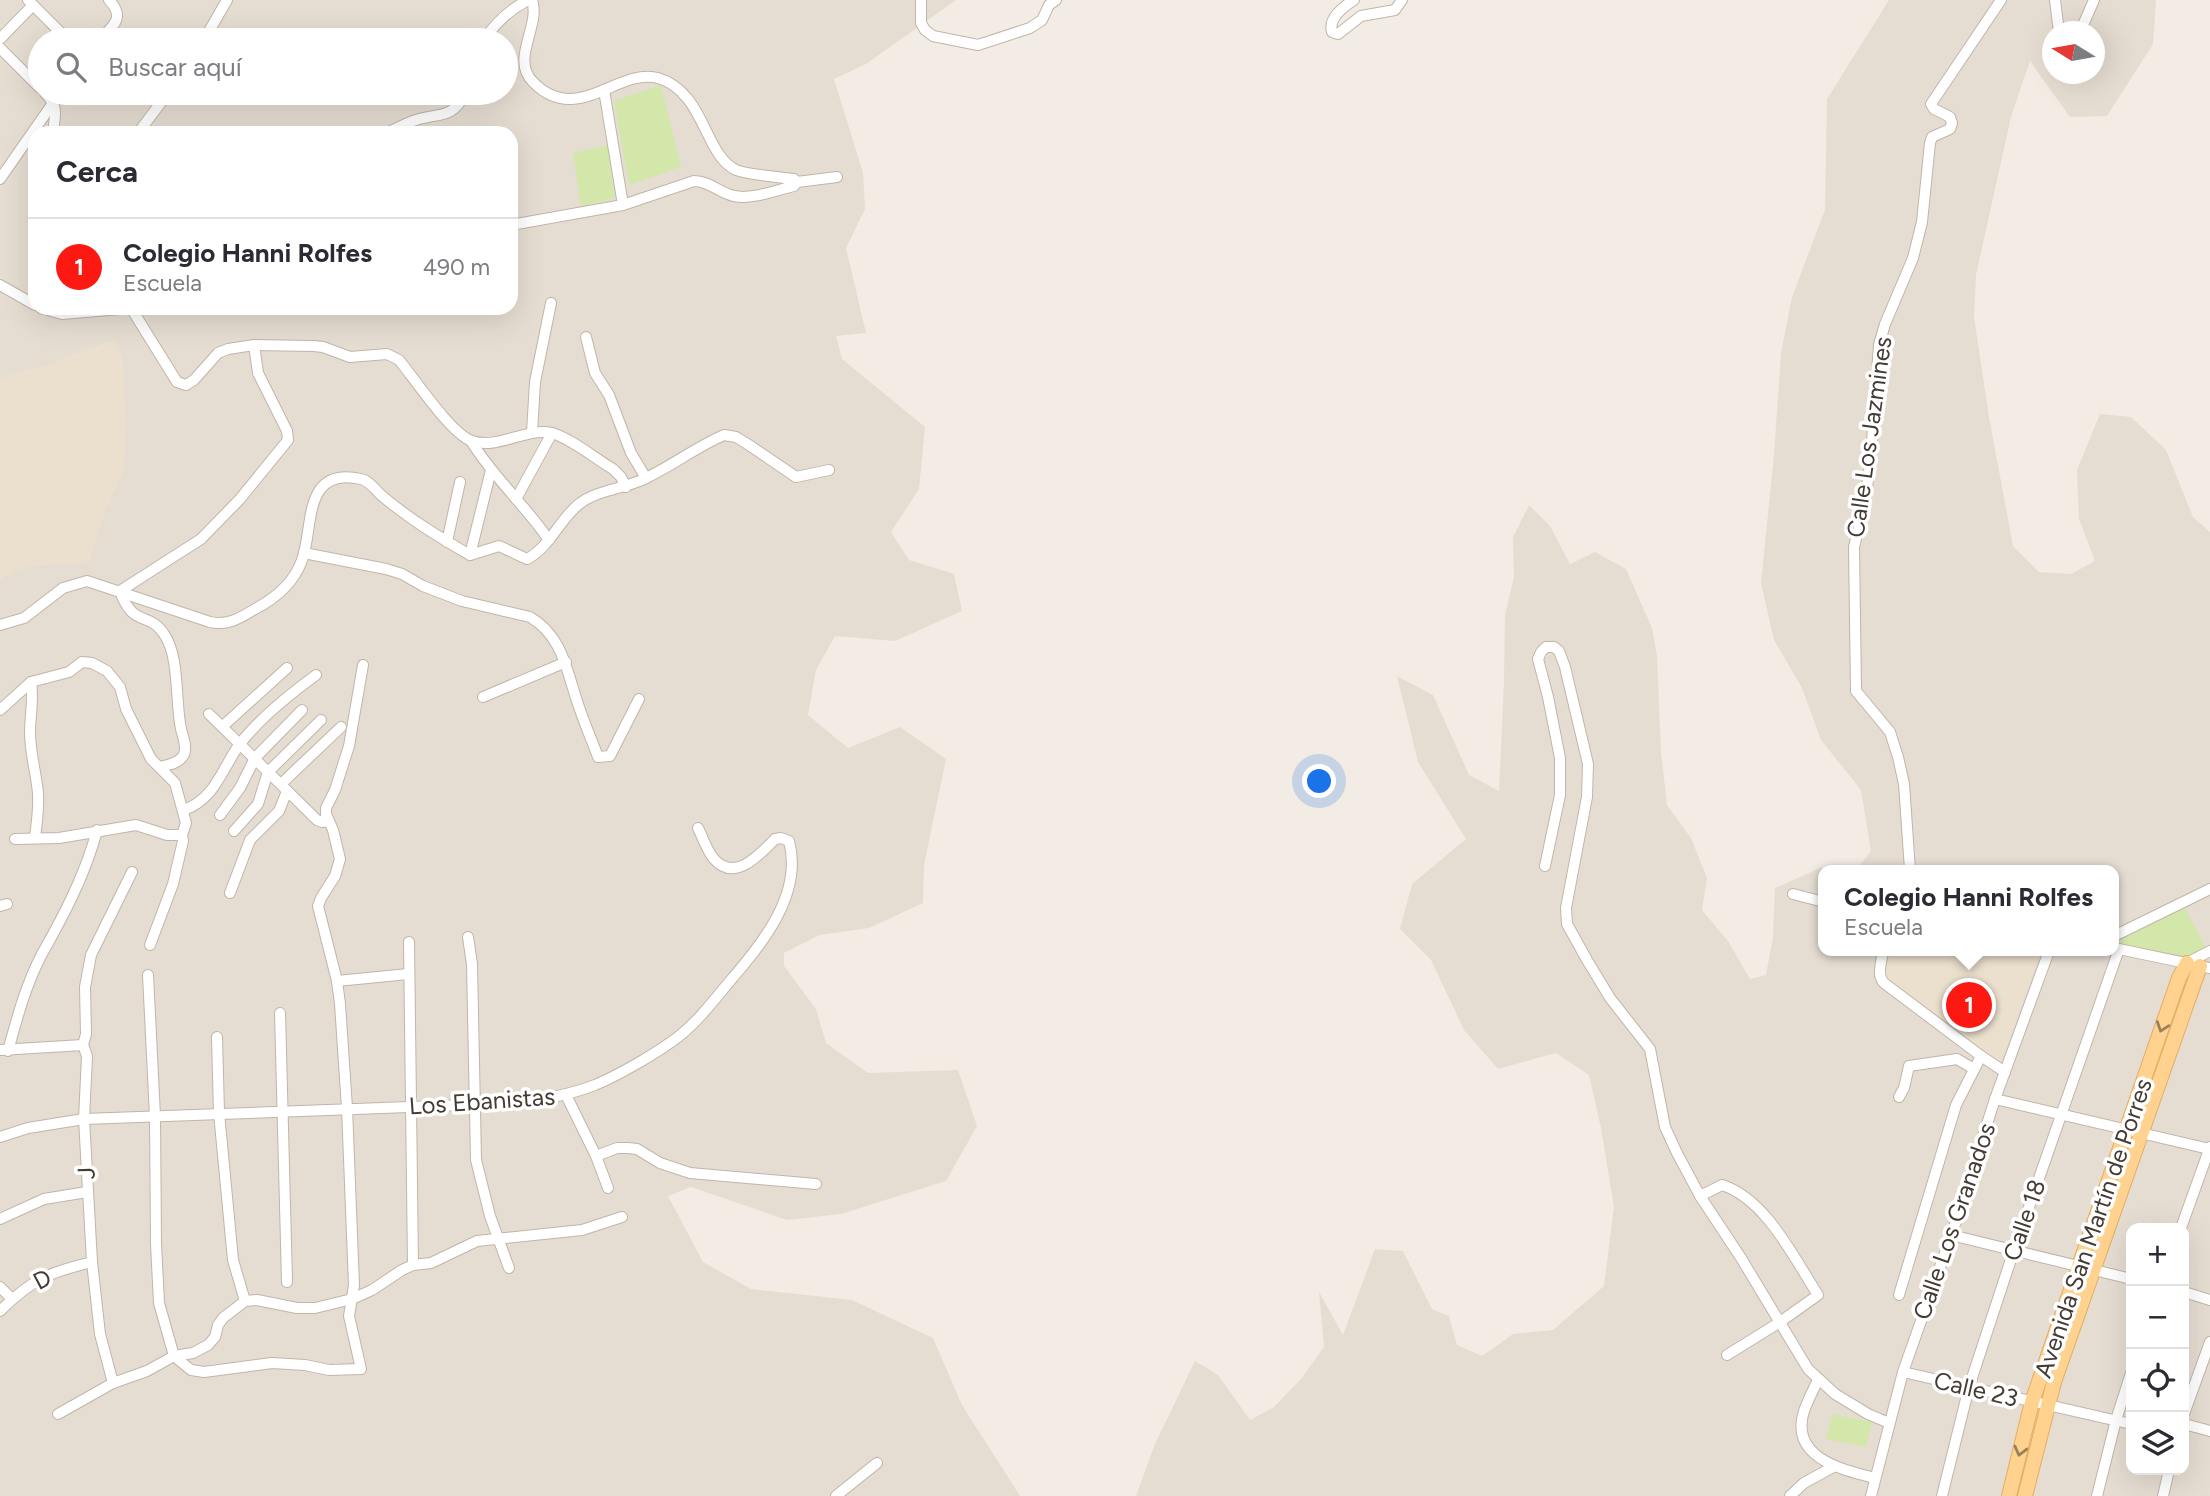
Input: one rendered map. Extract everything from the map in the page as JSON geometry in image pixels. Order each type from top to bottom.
[{"type":"main road","name":"Avenida San Martín de Porres","points":[[2025,1496],[2047,1406],[2127,1130],[2179,978],[2203,960]]},
{"type":"main road","name":"Avenida San Martín de Porres","points":[[2009,1496],[2032,1402],[2142,1133],[2203,960]]},
{"type":"street","points":[[109,0],[117,8],[118,16],[111,28]]},
{"type":"street","points":[[211,28],[227,0]]},
{"type":"street","points":[[493,28],[513,8],[530,0],[535,8],[524,67],[532,81],[555,96],[574,100],[644,76],[660,79],[673,85],[688,98],[718,150],[736,170],[794,179],[797,182]]},
{"type":"street","points":[[921,0],[921,23],[925,30],[933,36],[978,45],[1030,28],[1042,20],[1049,5],[1056,0]]},
{"type":"street","points":[[1354,0],[1341,9],[1332,22],[1331,30],[1335,34],[1361,16],[1395,10],[1402,0]]},
{"type":"street","name":"Calle Los Jazmines","points":[[1910,865],[1904,784],[1898,757],[1890,732],[1856,691],[1854,547],[1865,503],[1871,456],[1879,345],[1913,258],[1922,222],[1930,143],[1932,137],[1950,129],[1952,123],[1950,117],[1934,109],[1931,104],[2001,0]]},
{"type":"street","points":[[2055,0],[2058,21]]},
{"type":"street","points":[[2085,21],[2094,0]]},
{"type":"street","points":[[0,38],[31,3],[56,28]]},
{"type":"street","points":[[0,48],[28,76]]},
{"type":"street","points":[[604,90],[622,205]]},
{"type":"street","points":[[37,126],[51,105]]},
{"type":"street","points":[[54,126],[55,105]]},
{"type":"street","points":[[143,126],[159,105]]},
{"type":"street","points":[[403,126],[417,120],[447,114],[460,105]]},
{"type":"street","points":[[0,179],[28,139]]},
{"type":"street","points":[[518,224],[622,205],[694,181],[704,181],[732,196],[744,197],[794,186],[797,182],[837,177]]},
{"type":"street","points":[[0,285],[28,301]]},
{"type":"street","points":[[532,432],[535,382],[551,303]]},
{"type":"street","points":[[136,315],[177,382],[186,384],[194,380],[218,353],[254,345],[314,346],[361,358],[375,354],[393,356],[400,360],[457,431],[471,441],[491,470],[549,540]]},
{"type":"street","points":[[586,337],[595,373],[609,395],[631,453],[646,478]]},
{"type":"street","points":[[120,591],[201,539],[240,499],[288,440],[287,432],[258,373],[254,345]]},
{"type":"street","points":[[471,441],[514,439],[532,432],[552,433],[613,470],[621,477],[626,487]]},
{"type":"street","points":[[516,499],[552,433]]},
{"type":"street","points":[[0,625],[24,618],[63,588],[87,581],[222,624],[234,621],[276,597],[293,576],[307,543],[309,513],[318,492],[330,480],[363,479],[404,515],[470,555],[499,546],[527,559],[549,540],[579,504],[596,495],[646,478],[724,435],[736,437],[796,477],[830,470]]},
{"type":"street","points":[[470,555],[491,470]]},
{"type":"street","points":[[447,542],[460,482]]},
{"type":"street","points":[[304,553],[386,569],[462,601],[530,617],[551,635],[559,646],[598,757],[610,756],[639,699]]},
{"type":"street","points":[[120,591],[131,614],[158,626],[171,647],[178,714],[186,749],[183,757],[160,768]]},
{"type":"street","points":[[1545,866],[1560,795],[1560,758],[1538,659],[1546,647],[1553,647],[1559,651],[1564,667],[1588,764],[1587,797],[1566,908],[1567,924],[1610,998],[1650,1049],[1665,1127],[1700,1196],[1808,1369],[1818,1380],[1857,1407],[1889,1423]]},
{"type":"street","points":[[0,710],[31,682],[69,672],[82,662],[92,663],[107,671],[120,687],[126,709],[151,759],[175,783],[186,823],[173,884],[150,945]]},
{"type":"street","points":[[483,697],[566,662]]},
{"type":"street","points":[[148,975],[155,1116],[159,1303],[174,1356],[191,1370],[204,1372],[272,1363],[306,1365],[329,1370],[361,1369],[349,1316],[354,1285],[347,1108],[337,981],[318,906],[335,876],[340,859],[340,849],[328,821],[326,808],[335,790],[349,746],[363,665]]},
{"type":"street","points":[[223,726],[287,668]]},
{"type":"street","points":[[184,810],[202,801],[240,744],[295,690],[316,675]]},
{"type":"street","points":[[31,682],[31,761],[38,790],[35,837]]},
{"type":"street","points":[[220,815],[245,780],[255,758],[302,710]]},
{"type":"street","points":[[209,713],[317,820],[328,821]]},
{"type":"street","points":[[234,831],[258,804],[268,772],[321,720]]},
{"type":"street","points":[[230,892],[250,840],[279,811],[284,788],[341,727]]},
{"type":"street","points":[[15,839],[58,838],[136,825],[167,835],[182,835]]},
{"type":"street","name":"Los Ebanistas","points":[[0,1137],[28,1128],[84,1119],[517,1103],[566,1095],[597,1084],[678,1037],[760,946],[774,924],[790,878],[789,841],[775,839],[746,865],[734,869],[714,859],[698,828]]},
{"type":"street","points":[[83,1045],[4,1051],[42,954],[57,929],[92,850],[97,830]]},
{"type":"street","name":"J","points":[[113,1383],[100,1334],[87,1192],[84,1119],[87,1056],[83,1045],[86,1034],[85,987],[91,955],[132,872]]},
{"type":"street","points":[[2119,934],[2210,889]]},
{"type":"street","points":[[1793,894],[1818,900]]},
{"type":"street","points":[[467,937],[472,964],[475,1160],[478,1177],[509,1268]]},
{"type":"street","points":[[409,942],[413,1265]]},
{"type":"street","points":[[2119,948],[2203,960]]},
{"type":"street","points":[[1883,956],[1881,980],[2005,1072]]},
{"type":"street","name":"Calle Los Granados","points":[[1871,1496],[1903,1372],[2047,956]]},
{"type":"street","name":"Calle 18","points":[[1942,1496],[1969,1387],[2114,956]]},
{"type":"street","points":[[337,981],[408,974]]},
{"type":"street","points":[[280,1013],[287,1282]]},
{"type":"street","points":[[217,1037],[219,1113],[233,1260],[245,1301]]},
{"type":"street","points":[[1899,1295],[1956,1105],[1981,1056]]},
{"type":"street","points":[[1899,1097],[1909,1066],[1957,1059],[1974,1069]]},
{"type":"street","points":[[566,1095],[608,1188]]},
{"type":"street","points":[[1996,1099],[2142,1133],[2209,1154],[2183,1223]]},
{"type":"street","points":[[596,1157],[617,1148],[637,1149],[660,1163],[690,1173],[816,1184]]},
{"type":"street","points":[[1700,1196],[1721,1185],[1747,1200],[1766,1217],[1818,1295],[1727,1355]]},
{"type":"street","points":[[0,1219],[44,1199],[87,1192]]},
{"type":"street","points":[[58,1414],[113,1383],[147,1371],[174,1356],[193,1353],[208,1345],[215,1337],[223,1318],[245,1301],[257,1300],[297,1308],[315,1308],[352,1299],[372,1290],[389,1276],[413,1265],[431,1262],[477,1241],[582,1230],[622,1217]]},
{"type":"street","points":[[1951,1235],[2126,1278]]},
{"type":"street","name":"D","points":[[0,1311],[42,1277],[92,1262]]},
{"type":"street","points":[[0,1287],[12,1299]]},
{"type":"street","points":[[2189,1294],[2210,1300]]},
{"type":"street","points":[[2185,1412],[2197,1377],[2206,1364],[2210,1342]]},
{"type":"street","name":"Calle 23","points":[[1903,1372],[2126,1423]]},
{"type":"street","points":[[2189,1375],[2197,1377]]},
{"type":"street","points":[[1818,1380],[1803,1413],[1805,1441],[1816,1455],[1833,1467],[1875,1478]]},
{"type":"street","points":[[2097,1496],[2126,1389]]},
{"type":"street","points":[[2189,1425],[2210,1431]]},
{"type":"street","points":[[836,1496],[877,1463]]},
{"type":"street","points":[[1790,1496],[1804,1483],[1833,1467]]},
{"type":"street","points":[[2163,1496],[2168,1475]]},
{"type":"shaded area","points":[[0,0],[956,0],[866,64],[834,79],[863,173],[865,209],[846,248],[866,333],[836,336],[842,359],[925,427],[919,489],[891,532],[909,560],[954,574],[962,611],[895,641],[835,636],[816,670],[808,715],[848,748],[900,727],[946,759],[924,865],[923,903],[869,928],[820,935],[784,953],[784,966],[816,1009],[826,1043],[868,1073],[958,1070],[977,1126],[946,1181],[841,1214],[787,1220],[691,1187],[668,1196],[703,1262],[751,1289],[852,1300],[933,1338],[962,1405],[1020,1496],[0,1496]]},
{"type":"shaded area","points":[[1889,0],[2156,0],[2153,44],[2107,116],[2070,117],[2046,84],[2105,84],[2105,21],[2042,21],[2042,78],[2030,61],[2011,117],[1976,275],[1974,317],[2013,546],[2039,572],[2071,574],[2095,561],[2079,519],[2077,470],[2100,414],[2131,417],[2166,450],[2193,517],[2210,532],[2210,1496],[1136,1496],[1155,1444],[1195,1361],[1218,1375],[1250,1420],[1274,1407],[1301,1379],[1324,1347],[1319,1292],[1343,1335],[1375,1249],[1403,1251],[1432,1309],[1449,1316],[1457,1345],[1482,1356],[1513,1334],[1553,1330],[1604,1286],[1614,1207],[1589,1075],[1556,1053],[1498,1069],[1464,1030],[1431,960],[1400,929],[1412,884],[1466,839],[1418,762],[1397,676],[1433,695],[1469,775],[1499,791],[1505,615],[1514,577],[1513,537],[1529,505],[1550,526],[1570,564],[1595,552],[1626,569],[1652,628],[1657,656],[1661,752],[1667,805],[1691,838],[1707,878],[1702,910],[1728,941],[1750,979],[1766,975],[1773,937],[1775,888],[1818,869],[1818,956],[2119,956],[2119,865],[1860,865],[1871,851],[1861,790],[1821,740],[1802,688],[1774,640],[1761,583],[1781,353],[1792,297],[1825,210],[1827,99]]},
{"type":"shaded area","points":[[113,340],[123,360],[126,424],[124,470],[105,511],[90,560],[85,563],[29,566],[0,579],[0,378],[46,365]]},
{"type":"shaded area","points":[[1885,956],[2038,956],[2000,1065],[1882,979]]},
{"type":"green space","points":[[661,85],[681,167],[629,185],[614,101]]},
{"type":"green space","points":[[607,145],[615,198],[581,207],[573,153]]},
{"type":"green space","points":[[2184,906],[2206,948],[2183,961],[2123,946],[2120,936]]},
{"type":"green space","points":[[1832,1414],[1872,1422],[1866,1447],[1826,1439]]},
{"type":"place","name":"Colegio Hanni Rolfes","points":[[1969,1005]]}]
